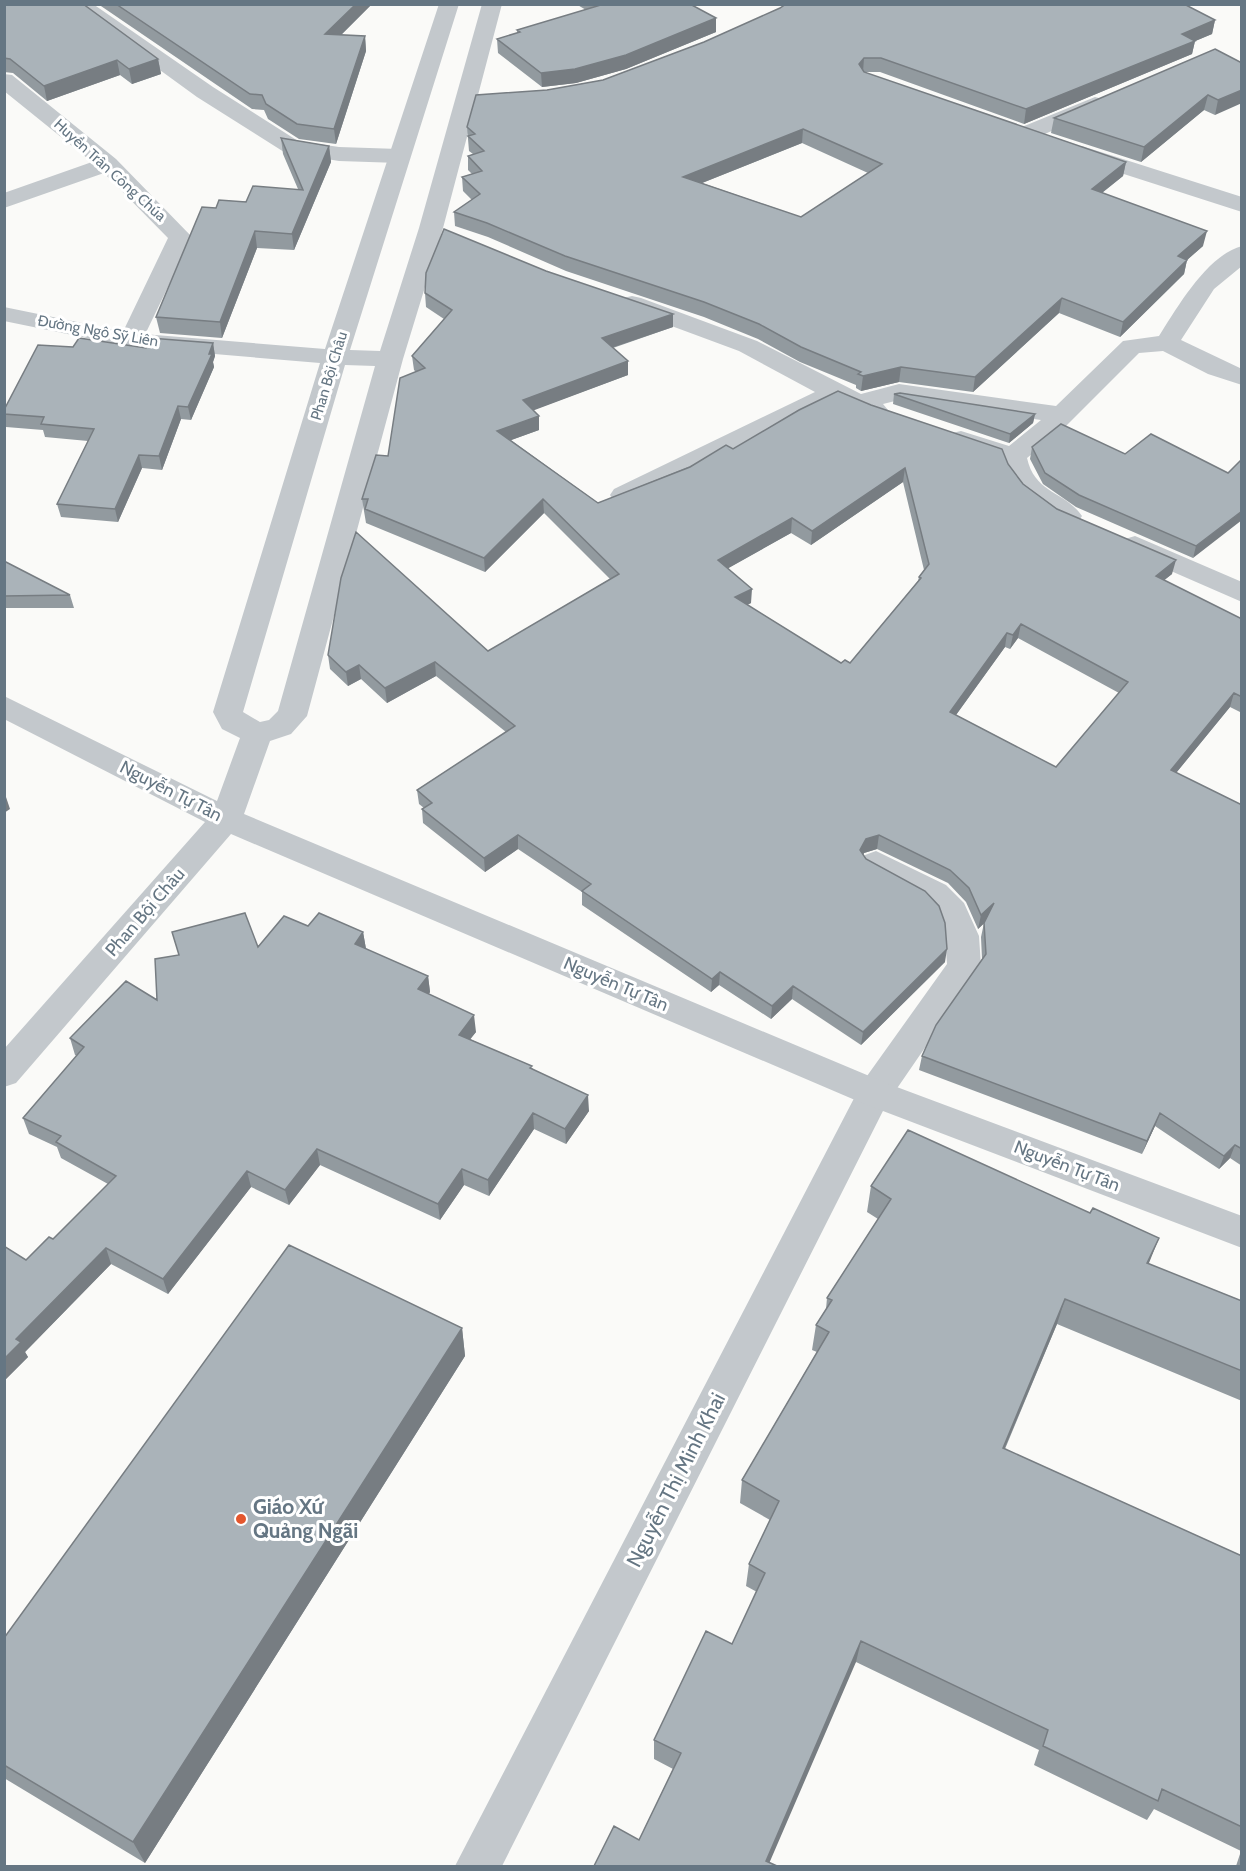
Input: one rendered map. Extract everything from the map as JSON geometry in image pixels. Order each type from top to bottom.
[{"type":"street","points":[[79,4],[205,92],[292,147],[339,154],[399,156]]},
{"type":"street","name":"Phan Bội Châu","points":[[4,1073],[226,819],[257,734],[233,722],[228,712],[334,357],[449,4]]},
{"type":"street","points":[[257,734],[280,727],[292,716],[390,359],[440,232],[476,99],[492,4]]},
{"type":"street","name":"Huyền Trân Công Chúa","points":[[4,80],[108,164],[180,237],[131,340]]},
{"type":"street","points":[[1024,134],[1119,94]]},
{"type":"street","points":[[420,98],[476,99]]},
{"type":"street","points":[[1003,126],[1242,205]]},
{"type":"street","points":[[4,201],[108,164]]},
{"type":"street","points":[[1167,343],[1205,284],[1242,253]]},
{"type":"street","points":[[609,296],[694,324],[748,346],[847,397],[901,419]]},
{"type":"street","name":"Đường Ngô Sỹ Liên","points":[[4,314],[131,340],[334,357],[390,359]]},
{"type":"street","points":[[1013,456],[1062,415],[1132,346],[1167,343],[1216,369],[1242,377]]},
{"type":"street","points":[[624,495],[847,397],[899,392],[1062,415]]},
{"type":"street","points":[[934,430],[1013,456]]},
{"type":"street","points":[[1013,456],[1017,475],[1038,497],[1098,529],[1242,593]]},
{"type":"street","name":"Nguyễn Tự Tân","points":[[8,711],[226,819],[874,1093],[1242,1232]]},
{"type":"street","name":"Nguyễn Thị Minh Khai","points":[[478,1866],[874,1093],[964,966],[962,936],[952,912],[935,894],[876,863]]},
{"type":"building","points":[[4,4],[83,4],[158,59],[129,69],[117,60],[44,86],[10,59],[4,58]]},
{"type":"building","points":[[116,4],[356,4],[325,34],[365,36],[334,129],[297,124],[266,104],[262,95],[250,94]]},
{"type":"building","points":[[604,4],[690,4],[716,18],[626,55],[575,69],[541,73],[497,39],[520,32],[517,30]]},
{"type":"building","points":[[786,4],[1184,4],[1215,20],[1182,34],[1195,41],[1026,109],[881,58],[864,58],[859,64],[864,72],[1126,162],[1092,189],[1207,231],[1178,256],[1187,260],[1123,322],[1062,298],[975,377],[901,367],[863,376],[858,374],[861,372],[801,347],[759,324],[704,302],[565,256],[487,223],[454,212],[480,194],[462,177],[482,171],[468,156],[484,151],[468,136],[475,134],[467,127],[476,95],[547,90],[603,80],[704,42]],"holes":[[[803,129],[882,164],[801,217],[683,177]]]},
{"type":"building","points":[[1215,49],[1242,63],[1242,90],[1218,100],[1208,95],[1144,147],[1054,118]]},
{"type":"building","points":[[281,138],[329,146],[292,234],[255,231],[220,322],[156,317],[202,207],[216,208],[219,200],[246,202],[253,186],[303,190]]},
{"type":"building","points":[[444,229],[546,271],[673,314],[602,338],[628,361],[523,400],[539,416],[497,431],[598,503],[690,467],[726,445],[733,449],[799,410],[838,391],[871,405],[1002,449],[1008,464],[1023,484],[1057,509],[1176,560],[1156,576],[1242,619],[1242,697],[1234,693],[1171,770],[1242,805],[1242,1149],[1235,1145],[1224,1156],[1160,1113],[1147,1141],[922,1056],[936,1025],[986,954],[984,923],[994,903],[981,915],[969,888],[950,870],[879,835],[866,839],[860,850],[866,859],[925,891],[939,906],[945,923],[947,949],[863,1032],[793,986],[772,1006],[720,972],[712,979],[582,891],[591,884],[518,835],[484,858],[422,809],[432,803],[417,790],[515,726],[435,662],[385,688],[359,665],[346,672],[328,655],[341,578],[356,532],[488,651],[619,574],[543,499],[484,558],[365,509],[368,499],[362,499],[376,455],[388,456],[400,378],[425,368],[412,356],[452,310],[425,293],[426,273]],"holes":[[[905,468],[929,564],[919,577],[921,578],[850,663],[845,660],[841,663],[735,597],[752,589],[718,560],[792,518],[812,531]],[[1021,624],[1128,682],[1056,767],[950,712],[1007,633],[1013,635]]]},
{"type":"building","points":[[79,338],[146,348],[150,338],[213,343],[209,354],[212,354],[188,407],[178,406],[159,456],[139,455],[115,509],[57,504],[94,429],[41,424],[44,417],[4,414],[38,345],[73,347]]},
{"type":"building","points":[[900,393],[1035,414],[1010,434],[894,394]]},
{"type":"building","points":[[1061,424],[1125,454],[1151,434],[1228,473],[1242,459],[1242,511],[1196,546],[1079,495],[1045,473],[1032,447]]},
{"type":"building","points":[[4,561],[70,595],[4,596]]},
{"type":"building","points":[[245,913],[258,947],[284,916],[308,926],[319,913],[363,932],[355,944],[428,976],[418,989],[474,1015],[459,1035],[532,1066],[530,1068],[588,1095],[565,1129],[533,1113],[488,1180],[462,1169],[438,1204],[317,1149],[285,1190],[247,1171],[163,1279],[106,1248],[16,1339],[21,1342],[4,1359],[4,1246],[26,1260],[49,1237],[53,1239],[116,1176],[56,1142],[61,1136],[23,1118],[84,1047],[70,1038],[126,981],[157,1000],[155,959],[179,955],[172,932]]},
{"type":"building","points":[[908,1130],[1090,1213],[1093,1208],[1159,1238],[1147,1263],[1242,1301],[1242,1371],[1065,1299],[1003,1448],[1242,1556],[1242,1827],[1162,1789],[1158,1801],[1043,1746],[1048,1730],[861,1641],[766,1861],[777,1866],[594,1866],[614,1826],[639,1840],[681,1753],[654,1740],[706,1631],[732,1644],[765,1573],[749,1564],[779,1501],[742,1480],[829,1332],[816,1325],[832,1300],[827,1298],[891,1199],[871,1186]]},
{"type":"building","name":"Giáo Xứ Quảng Ngãi","points":[[289,1245],[462,1328],[133,1842],[4,1765],[4,1638]]},
{"type":"place","name":"Giáo Xứ Quảng Ngãi","points":[[241,1519]]}]
